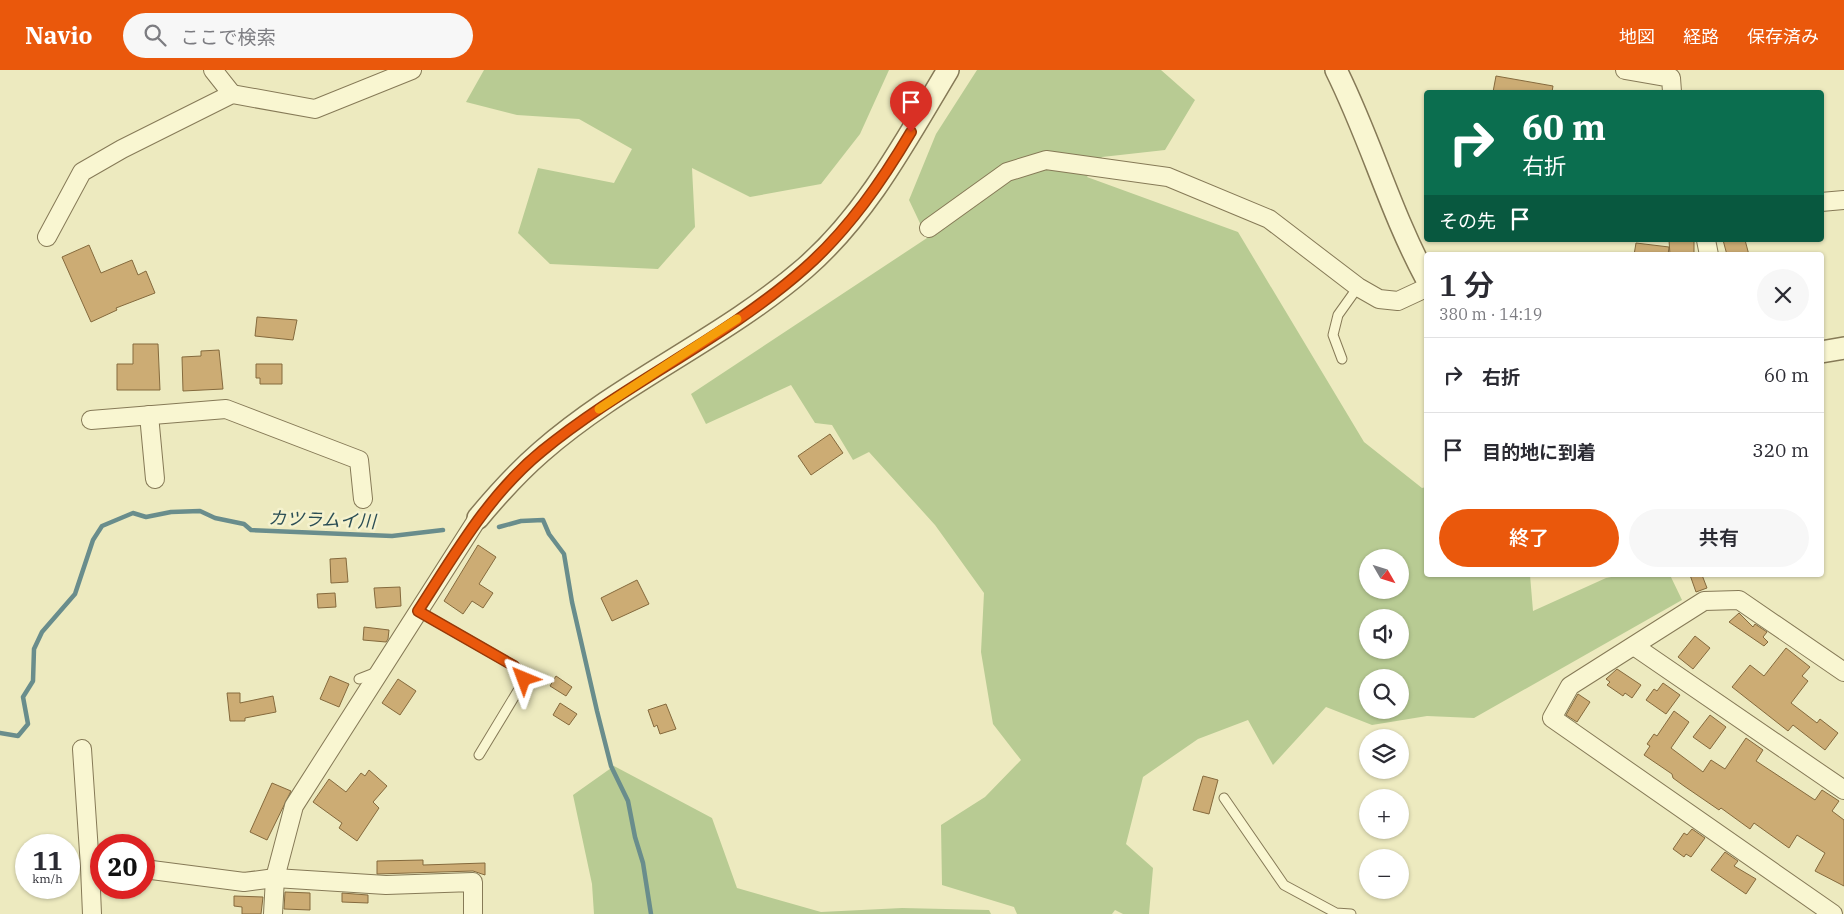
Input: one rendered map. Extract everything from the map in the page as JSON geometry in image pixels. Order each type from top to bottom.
[{"type":"street","points":[[213,70],[232,94]]},
{"type":"street","points":[[47,237],[82,172],[122,148],[232,94],[315,109],[412,70]]},
{"type":"street","points":[[273,914],[275,878],[294,806],[478,518],[508,483],[548,446],[623,392],[707,340],[763,301],[805,268],[835,238],[881,182],[948,70]]},
{"type":"street","points":[[1336,70],[1351,100],[1406,241],[1424,274]]},
{"type":"street","points":[[1626,70],[1671,78],[1672,90]]},
{"type":"street","points":[[928,228],[1007,172],[1046,160],[1168,177],[1269,219],[1358,287],[1379,299],[1398,301],[1424,289]]},
{"type":"street","points":[[1824,202],[1844,200]]},
{"type":"street","points":[[1824,351],[1844,348]]},
{"type":"street","points":[[91,420],[226,409],[359,460],[363,499]]},
{"type":"street","points":[[149,415],[156,479]]},
{"type":"street","points":[[1833,914],[1552,718],[1570,686],[1704,601],[1739,600],[1844,672]]},
{"type":"street","points":[[1634,646],[1844,790]]},
{"type":"street","points":[[82,749],[92,834]]},
{"type":"street","points":[[155,870],[244,882],[275,878],[386,885],[473,882],[473,914]]},
{"type":"street","points":[[92,914],[93,899]]},
{"type":"lane","points":[[1342,359],[1333,335],[1338,315],[1358,287]]},
{"type":"lane","points":[[418,611],[514,666],[524,679],[479,755]]},
{"type":"lane","points":[[359,679],[380,671]]},
{"type":"lane","points":[[1224,798],[1284,885],[1336,913],[1351,914]]},
{"type":"green space","points":[[484,70],[889,70],[860,134],[821,184],[750,197],[692,168],[695,227],[658,269],[550,264],[518,233],[538,168],[614,183],[632,149],[579,119],[517,115],[466,102]]},
{"type":"green space","points":[[977,70],[1161,70],[1195,100],[1165,150],[1102,157],[1087,177],[1238,232],[1364,442],[1422,488],[1424,488],[1424,577],[1530,577],[1533,611],[1611,577],[1671,577],[1682,600],[1474,718],[1427,716],[1409,719],[1409,669],[1359,669],[1359,719],[1409,719],[1372,725],[1326,707],[1273,765],[1248,720],[1198,739],[1143,777],[1126,844],[1153,868],[1149,914],[1123,914],[1115,910],[1112,914],[1017,914],[1014,907],[942,885],[941,825],[985,797],[1021,760],[993,724],[981,652],[984,593],[935,525],[869,452],[853,460],[832,425],[815,423],[791,385],[706,424],[691,394],[927,238],[909,200],[936,134]]},
{"type":"green space","points":[[614,766],[712,818],[737,888],[821,912],[902,908],[989,910],[991,914],[594,914],[592,884],[573,795]]},
{"type":"building","points":[[1496,76],[1553,86],[1552,90],[1493,90]]},
{"type":"building","points":[[1669,242],[1694,242],[1694,252],[1670,252]]},
{"type":"building","points":[[1724,242],[1746,242],[1748,252],[1726,252]]},
{"type":"building","points":[[1636,243],[1669,247],[1668,252],[1634,252]]},
{"type":"building","points":[[89,245],[101,273],[132,260],[138,275],[146,271],[155,293],[116,308],[117,310],[91,322],[62,257]]},
{"type":"building","points":[[257,317],[297,320],[293,340],[255,336]]},
{"type":"building","points":[[133,344],[158,344],[160,390],[117,390],[117,364],[133,364]]},
{"type":"building","points":[[219,350],[223,389],[183,391],[182,357],[201,356],[201,351]]},
{"type":"building","points":[[256,364],[282,364],[282,384],[260,384],[260,378],[256,378]]},
{"type":"building","points":[[830,434],[843,453],[811,475],[798,456]]},
{"type":"building","points":[[478,545],[496,557],[479,584],[493,593],[483,608],[472,601],[463,614],[444,601]]},
{"type":"building","points":[[346,558],[348,582],[331,583],[330,559]]},
{"type":"building","points":[[1691,577],[1703,577],[1707,588],[1696,592]]},
{"type":"building","points":[[637,580],[649,604],[612,621],[601,598]]},
{"type":"building","points":[[400,587],[401,606],[376,608],[374,588]]},
{"type":"building","points":[[335,593],[336,607],[318,608],[317,594]]},
{"type":"building","points":[[1739,613],[1753,627],[1755,624],[1767,632],[1763,637],[1768,642],[1764,646],[1729,622]]},
{"type":"building","points":[[364,627],[389,630],[388,639],[386,642],[363,640]]},
{"type":"building","points":[[1695,636],[1710,648],[1693,669],[1678,657]]},
{"type":"building","points":[[1786,648],[1810,667],[1802,676],[1808,681],[1791,703],[1817,723],[1820,719],[1838,733],[1825,750],[1793,725],[1788,731],[1732,687],[1750,665],[1764,676]]},
{"type":"building","points":[[1617,669],[1641,685],[1632,698],[1625,693],[1623,696],[1607,685],[1610,682],[1606,679]]},
{"type":"building","points":[[330,676],[349,684],[339,707],[320,699]]},
{"type":"building","points":[[556,676],[572,687],[566,696],[550,686]]},
{"type":"building","points":[[398,679],[416,691],[400,715],[382,703]]},
{"type":"building","points":[[1663,683],[1680,695],[1666,714],[1646,700],[1654,689],[1657,691]]},
{"type":"building","points":[[227,693],[240,693],[240,703],[273,696],[276,712],[245,718],[245,721],[230,721]]},
{"type":"building","points":[[1578,694],[1590,702],[1577,722],[1566,715]]},
{"type":"building","points":[[560,703],[577,714],[569,725],[553,715]]},
{"type":"building","points":[[666,704],[676,729],[660,734],[657,725],[654,727],[648,710]]},
{"type":"building","points":[[1674,711],[1689,722],[1671,748],[1703,772],[1711,760],[1725,769],[1746,738],[1763,750],[1756,761],[1815,800],[1822,790],[1839,801],[1832,811],[1844,820],[1844,886],[1815,871],[1825,853],[1797,835],[1789,848],[1754,823],[1750,829],[1721,808],[1719,810],[1684,786],[1673,778],[1672,774],[1644,755],[1650,746],[1647,744],[1654,734],[1657,736]]},
{"type":"building","points":[[1710,715],[1726,727],[1710,749],[1693,737]]},
{"type":"building","points":[[369,770],[387,786],[373,802],[379,808],[357,841],[339,828],[342,823],[313,802],[329,779],[346,792],[361,773],[365,776]]},
{"type":"building","points":[[1203,776],[1218,780],[1209,814],[1193,810]]},
{"type":"building","points":[[272,783],[291,791],[267,840],[250,832]]},
{"type":"building","points":[[1692,829],[1705,838],[1691,857],[1686,854],[1684,857],[1673,849],[1684,833],[1687,835]]},
{"type":"building","points":[[1725,852],[1738,861],[1734,866],[1756,879],[1746,894],[1711,870]]},
{"type":"building","points":[[423,860],[423,865],[485,863],[485,875],[473,871],[377,874],[377,861]]},
{"type":"building","points":[[285,892],[310,893],[310,910],[284,909]]},
{"type":"building","points":[[342,893],[368,895],[368,903],[342,902]]},
{"type":"building","points":[[234,896],[263,897],[261,914],[242,914],[242,907],[234,906]]},
{"type":"waterway","name":"カツラムイ川","points":[[0,733],[18,736],[28,724],[23,697],[33,681],[34,649],[42,632],[75,594],[93,540],[102,526],[133,513],[146,517],[171,512],[200,511],[215,518],[244,524],[251,530],[392,536],[443,530]]},
{"type":"waterway","name":"カツラムイ川","points":[[499,527],[521,521],[543,520],[549,534],[564,554],[572,602],[597,711],[611,766],[628,801],[635,837],[643,863],[651,914]]},
{"type":"slow traffic","points":[[599,409],[737,319]]},
{"type":"route","points":[[524,679],[514,666],[418,611],[478,518],[508,483],[541,451],[575,425],[623,392],[707,340],[763,301],[805,268],[835,238],[881,182],[911,132]]}]
